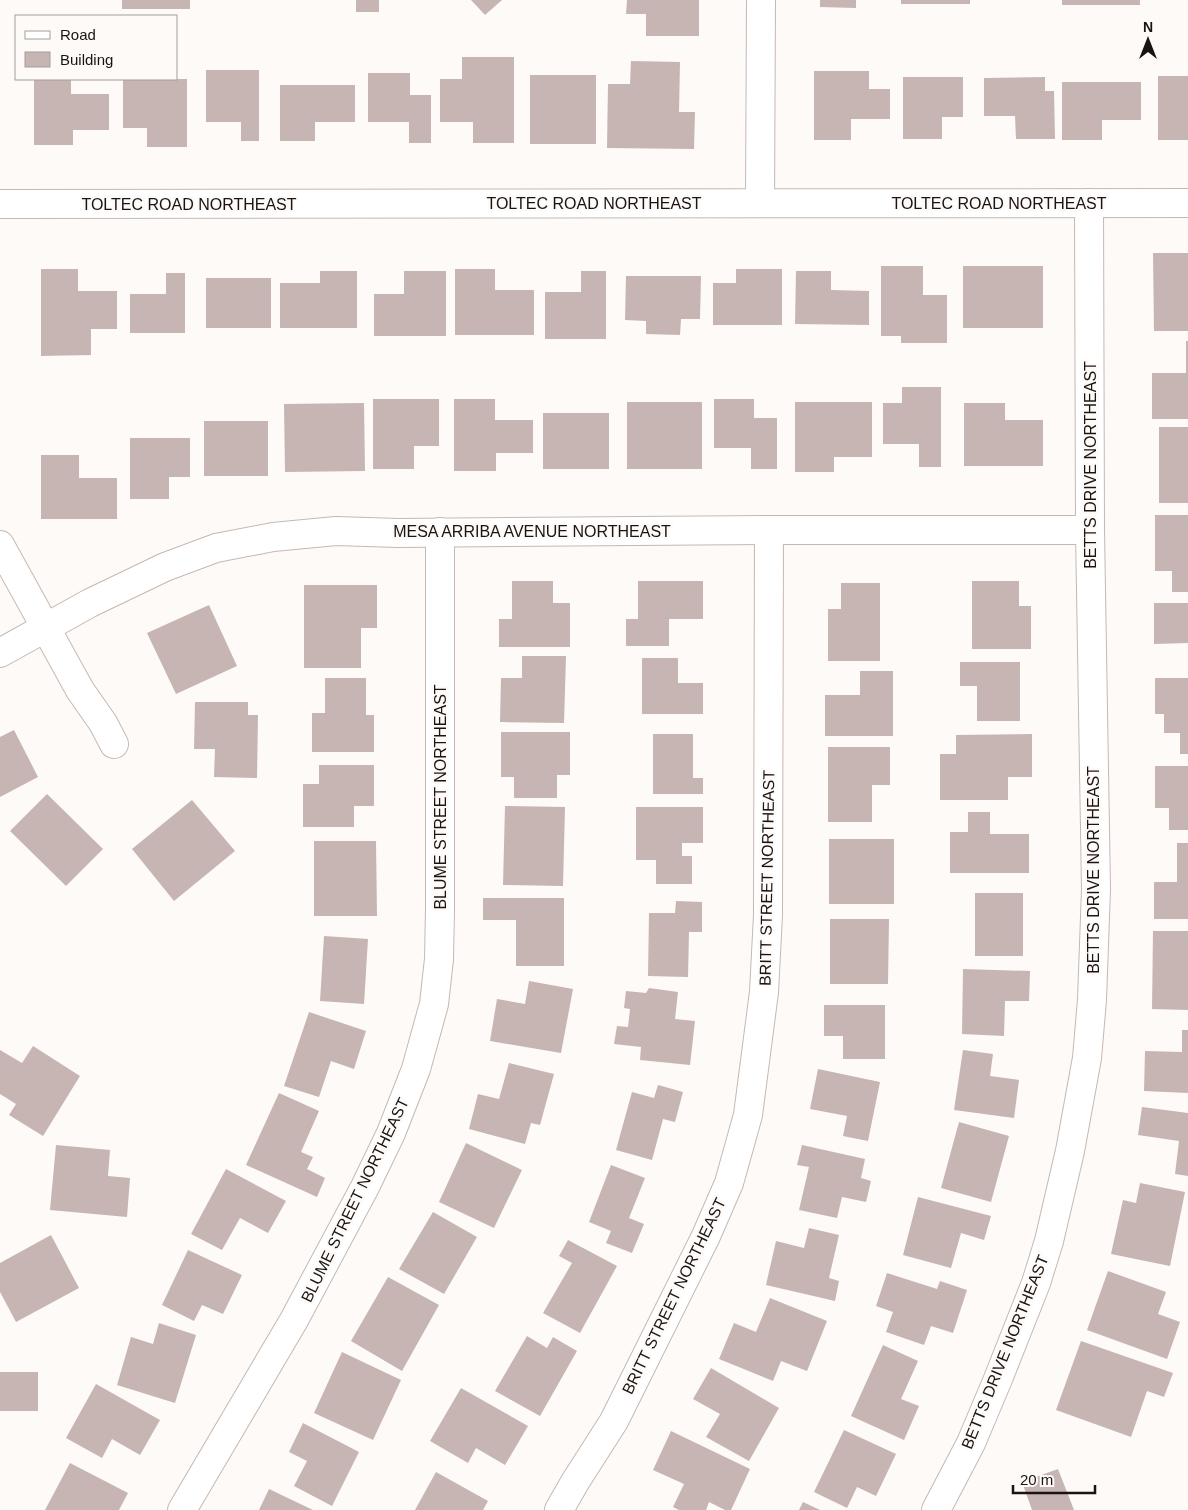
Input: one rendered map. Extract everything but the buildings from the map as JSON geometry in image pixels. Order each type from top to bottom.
[{"type":"street","points":[[760,203],[762,0]]},
{"type":"street","name":"BETTS DRIVE NORTHEAST","points":[[936,1510],[974,1434],[1036,1283],[1049,1241],[1070,1151],[1087,1058],[1092,1000],[1096,889],[1090,530],[1089,203]]},
{"type":"street","name":"TOLTEC ROAD NORTHEAST","points":[[0,204],[1188,203]]},
{"type":"street","name":"BRITT STREET NORTHEAST","points":[[559,1510],[574,1482],[614,1421],[706,1236],[729,1183],[748,1115],[764,992],[768,915],[769,530]]},
{"type":"street","name":"MESA ARRIBA AVENUE NORTHEAST","points":[[0,653],[90,602],[165,567],[216,548],[273,537],[336,531],[398,533],[1090,530]]},
{"type":"street","name":"BLUME STREET NORTHEAST","points":[[182,1510],[294,1320],[365,1187],[407,1094],[434,1004],[440,910],[440,532]]},
{"type":"street","points":[[0,545],[80,690],[103,723],[114,744]]}]
